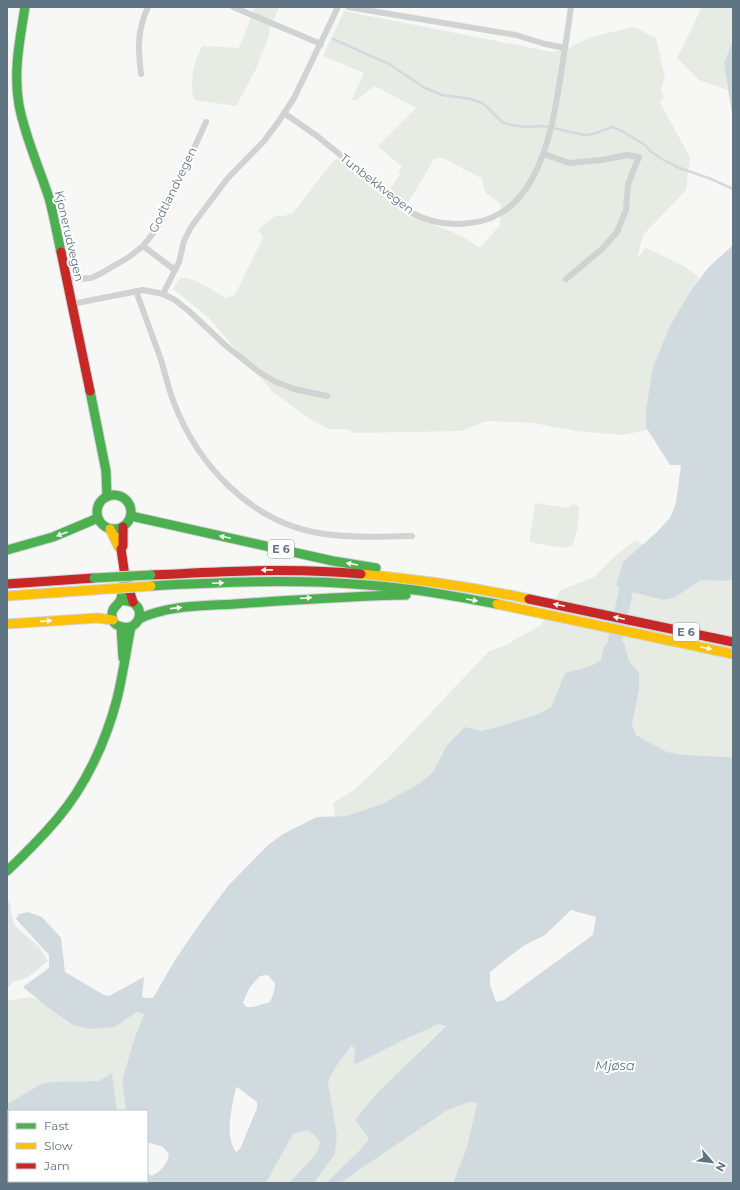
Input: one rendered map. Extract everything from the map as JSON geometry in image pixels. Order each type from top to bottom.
[{"type":"main road","name":"Kjonerudvegen","points":[[25,7],[18,56],[17,80],[19,104],[25,129],[49,199],[68,280],[111,496],[124,499],[129,504],[131,516]]},
{"type":"main road","points":[[111,496],[99,504],[97,513],[98,518],[101,523],[110,529],[118,546],[122,549]]},
{"type":"main road","points":[[110,529],[123,527],[131,516]]},
{"type":"main road","name":"E 6","points":[[131,516],[333,561],[376,568],[431,582]]},
{"type":"main road","points":[[7,550],[45,540],[98,518]]},
{"type":"main road","points":[[120,627],[131,627],[135,625],[139,619],[139,610],[133,602],[125,576],[122,549],[123,527]]},
{"type":"main road","name":"E 6","points":[[7,584],[251,570],[304,570],[368,574],[431,582],[515,596],[733,642]]},
{"type":"main road","points":[[124,661],[120,627],[113,620],[111,614],[113,608],[120,601],[125,576]]},
{"type":"main road","name":"E 6","points":[[7,596],[151,586],[241,582],[314,582],[370,585],[434,593],[511,607],[733,654]]},
{"type":"main road","name":"E 6","points":[[139,619],[157,612],[180,608],[351,596],[395,596],[434,593]]},
{"type":"main road","points":[[120,601],[127,600],[133,602]]},
{"type":"main road","points":[[7,624],[97,618],[113,620]]},
{"type":"main road","points":[[7,871],[49,829],[72,798],[90,769],[112,717],[131,627]]},
{"type":"street","points":[[141,74],[138,37],[141,23],[148,7]]},
{"type":"street","points":[[233,7],[321,44]]},
{"type":"street","points":[[163,294],[179,262],[184,241],[191,227],[217,192],[273,130],[294,98],[338,7]]},
{"type":"street","points":[[348,7],[516,35],[545,44],[566,48]]},
{"type":"street","name":"Tunbekkvegen","points":[[284,113],[327,144],[404,208],[426,220],[437,223],[456,224],[479,222],[496,216],[518,199],[529,184],[544,154],[549,138],[566,48],[571,7]]},
{"type":"street","name":"Godtlandvegen","points":[[68,280],[91,278],[100,274],[124,261],[143,246],[158,227],[206,122]]},
{"type":"street","points":[[544,154],[569,163],[602,160],[626,155],[639,157],[628,184],[626,210],[617,232],[602,249],[566,279]]},
{"type":"street","points":[[143,246],[175,270]]},
{"type":"street","points":[[72,304],[143,290],[163,294],[175,300],[190,312],[225,345],[259,372],[276,382],[294,389],[327,396]]},
{"type":"street","points":[[136,291],[160,357],[174,403],[186,430],[197,448],[211,466],[238,496],[284,523],[317,533],[366,537],[412,536]]},
{"type":"shaded area","points":[[255,7],[279,7],[256,69],[236,106],[194,100],[192,86],[193,72],[202,46],[239,48]]},
{"type":"shaded area","points":[[702,7],[733,7],[733,40],[724,63],[728,90],[699,80],[677,58]]},
{"type":"shaded area","points":[[344,11],[552,52],[569,48],[591,37],[634,27],[656,38],[665,77],[661,89],[664,98],[660,103],[690,157],[686,190],[643,235],[637,258],[646,248],[684,266],[699,278],[671,326],[653,367],[649,430],[621,435],[576,431],[533,423],[489,421],[462,431],[355,433],[345,429],[329,429],[308,418],[270,390],[271,389],[208,317],[173,289],[180,279],[184,278],[196,281],[226,298],[235,295],[263,237],[258,230],[275,216],[284,216],[293,213],[334,160],[339,159],[406,215],[450,231],[480,248],[500,225],[501,204],[486,193],[481,178],[443,158],[434,159],[407,205],[388,192],[400,175],[398,173],[402,167],[378,146],[416,108],[375,86],[355,101],[352,99],[364,73],[323,56]]},
{"type":"shaded area","points":[[535,503],[568,508],[573,504],[579,506],[578,526],[573,545],[564,548],[530,542]]},
{"type":"shaded area","points":[[635,540],[643,545],[623,562],[620,589],[663,600],[674,598],[701,580],[724,581],[733,579],[733,756],[685,755],[667,752],[636,735],[632,724],[639,690],[639,673],[629,661],[624,642],[603,650],[601,660],[591,666],[565,673],[551,707],[539,714],[480,731],[447,745],[433,772],[420,783],[382,804],[346,816],[335,817],[333,803],[355,789],[390,756],[488,652],[504,646],[541,625],[561,590],[594,577],[614,557]]},
{"type":"shaded area","points":[[7,900],[10,904],[15,926],[40,948],[48,961],[28,977],[13,982],[7,989]]},
{"type":"shaded area","points":[[30,997],[39,1000],[73,1025],[115,1027],[137,1012],[144,1013],[122,1080],[126,1110],[117,1110],[112,1074],[99,1081],[52,1082],[41,1084],[7,1104],[7,1001]]},
{"type":"shaded area","points":[[439,1024],[446,1025],[376,1094],[355,1120],[369,1139],[358,1152],[326,1183],[314,1183],[335,1154],[337,1135],[328,1082],[335,1068],[351,1046],[355,1047],[399,1042]]},
{"type":"shaded area","points":[[469,1102],[477,1103],[467,1147],[453,1183],[340,1183],[446,1111]]},
{"type":"shaded area","points":[[307,1130],[314,1135],[320,1143],[316,1154],[289,1183],[266,1183],[293,1134]]},
{"type":"shaded area","points":[[8,1173],[8,1182],[125,1183],[7,1183]]},
{"type":"water","points":[[733,40],[733,120],[724,63]]},
{"type":"water","points":[[733,245],[733,579],[724,581],[701,580],[674,598],[663,600],[620,589],[616,585],[623,562],[656,533],[670,518],[676,503],[681,465],[670,465],[646,427],[646,410],[653,367],[670,326],[692,289],[708,268]]},
{"type":"water","name":"Mjøsa","points":[[609,639],[624,642],[629,661],[639,673],[639,690],[632,724],[636,735],[667,752],[685,755],[733,756],[733,1183],[453,1183],[467,1147],[477,1103],[469,1102],[446,1111],[340,1183],[326,1183],[358,1152],[369,1139],[355,1120],[376,1094],[446,1026],[439,1024],[354,1064],[355,1048],[351,1046],[335,1068],[328,1082],[337,1135],[335,1154],[314,1183],[289,1183],[316,1154],[320,1143],[314,1135],[307,1130],[293,1134],[266,1183],[125,1183],[148,1182],[148,1174],[152,1176],[161,1170],[167,1161],[169,1154],[163,1147],[148,1142],[148,1110],[126,1110],[122,1080],[135,1037],[144,1014],[137,1012],[115,1027],[92,1029],[73,1025],[47,1007],[23,987],[49,968],[49,955],[16,919],[19,914],[28,912],[42,917],[61,938],[65,972],[104,995],[109,996],[144,977],[142,997],[153,998],[175,960],[228,886],[268,845],[283,834],[317,817],[346,816],[382,804],[420,783],[433,772],[447,745],[465,727],[480,731],[539,714],[551,707],[565,673],[591,666],[601,660],[603,650]],"holes":[[[571,910],[596,917],[593,935],[504,1000],[496,1002],[490,985],[490,972],[523,946],[545,935]],[[268,975],[275,983],[274,992],[270,1002],[253,1007],[246,1007],[243,1002],[250,987],[260,976]],[[237,1087],[257,1102],[257,1108],[240,1149],[236,1152],[230,1138],[230,1121]]]},
{"type":"water","points":[[112,1073],[117,1110],[8,1110],[7,1173],[7,1104],[41,1084],[52,1082],[99,1081]]},
{"type":"waterway","points":[[333,39],[389,64],[425,88],[442,95],[471,99],[482,103],[502,122],[526,127],[544,126],[584,135],[593,134],[612,127],[622,131],[645,145],[650,151],[660,158],[677,167],[711,179],[733,189]]},
{"type":"waterway","points":[[615,640],[626,591]]},
{"type":"traffic: fast","points":[[25,7],[19,43],[17,93],[28,140],[49,198],[61,252]]},
{"type":"traffic: fast","points":[[90,391],[106,471],[107,497]]},
{"type":"traffic: fast","points":[[111,495],[117,495],[126,500],[130,506],[131,512],[130,518],[126,524],[117,529],[111,529],[102,524],[97,515],[97,509],[102,500],[111,495]]},
{"type":"traffic: fast","points":[[131,516],[333,561],[376,568]]},
{"type":"traffic: fast","points":[[7,550],[53,537],[98,518]]},
{"type":"traffic: fast","points":[[94,578],[151,575]]},
{"type":"traffic: fast","points":[[151,586],[259,582],[340,583],[416,590],[497,604]]},
{"type":"traffic: fast","points":[[120,601],[130,602],[136,605],[139,610],[139,616],[133,625],[127,627],[119,626],[115,624],[112,618],[112,612],[120,601],[124,583]]},
{"type":"traffic: fast","points":[[139,619],[150,614],[186,607],[320,598],[406,595]]},
{"type":"traffic: fast","points":[[121,627],[123,658]]},
{"type":"traffic: fast","points":[[7,871],[58,818],[68,805],[94,762],[107,731],[117,699],[131,627]]},
{"type":"traffic: slow","points":[[110,529],[121,549]]},
{"type":"traffic: slow","points":[[361,574],[445,584],[529,599]]},
{"type":"traffic: slow","points":[[93,590],[151,586]]},
{"type":"traffic: slow","points":[[7,596],[93,590]]},
{"type":"traffic: slow","points":[[497,604],[733,654]]},
{"type":"traffic: slow","points":[[7,624],[97,618],[113,620]]},
{"type":"traffic: jam","points":[[61,252],[90,391]]},
{"type":"traffic: jam","points":[[123,527],[123,546],[121,549],[125,576],[133,602]]},
{"type":"traffic: jam","points":[[151,575],[282,570],[361,574]]},
{"type":"traffic: jam","points":[[7,584],[94,578]]},
{"type":"traffic: jam","points":[[529,599],[733,642]]}]
